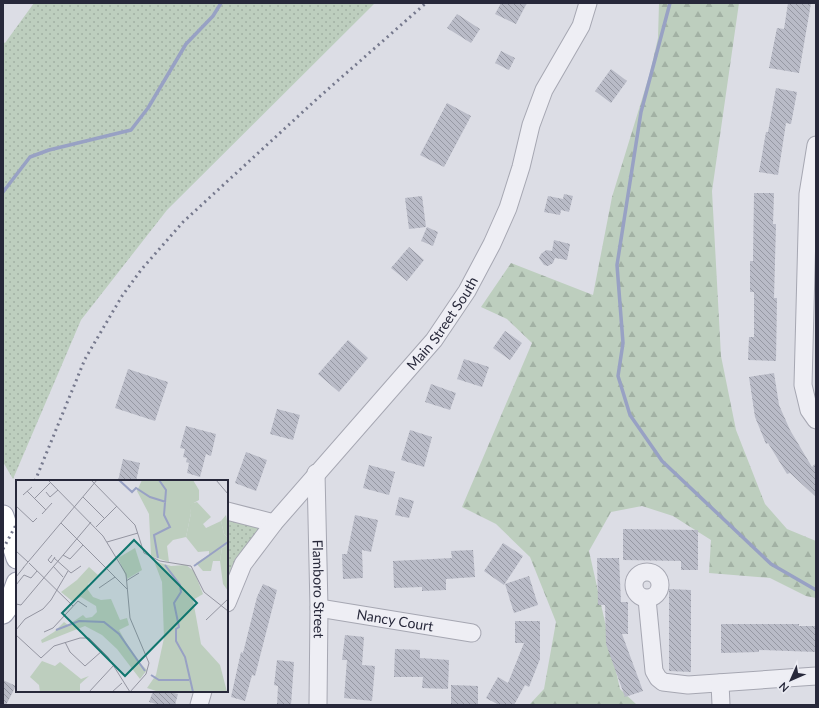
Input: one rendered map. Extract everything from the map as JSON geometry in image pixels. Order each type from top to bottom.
[{"type":"main road","points":[[3,516],[16,555]]},
{"type":"main road","points":[[3,613],[9,605],[16,586]]},
{"type":"street","name":"Main Street South","points":[[228,599],[244,564],[274,523],[316,473],[434,340],[467,291],[492,244],[508,208],[521,167],[531,125],[544,90],[580,26],[588,3]]},
{"type":"street","points":[[816,145],[808,194],[812,268],[803,385],[809,410],[816,420]]},
{"type":"street","name":"Flamboro Street","points":[[316,473],[319,608],[318,705]]},
{"type":"street","points":[[228,511],[274,523]]},
{"type":"street","points":[[648,599],[654,671],[658,678],[663,682],[682,684],[720,683],[816,676]]},
{"type":"street","name":"Nancy Court","points":[[319,608],[472,633]]},
{"type":"street","points":[[720,683],[720,705]]},
{"type":"street","points":[[199,705],[203,692]]},
{"type":"green space","points":[[34,3],[375,3],[167,210],[81,320],[13,479],[3,462],[3,42],[5,43]]},
{"type":"green space","points":[[659,3],[739,3],[712,191],[721,356],[736,430],[765,504],[787,529],[816,541],[816,598],[806,596],[770,578],[709,573],[711,540],[673,516],[642,506],[611,512],[589,551],[620,689],[637,705],[529,705],[544,689],[556,622],[530,557],[496,524],[462,507],[532,343],[507,319],[481,307],[511,263],[593,295],[612,197],[650,73],[658,38]]},
{"type":"green space","points":[[228,519],[263,528],[228,585]]},
{"type":"building","points":[[501,3],[527,3],[516,24],[495,14]]},
{"type":"building","points":[[788,3],[811,3],[799,73],[769,68],[777,28],[784,29]]},
{"type":"building","points":[[457,14],[480,29],[471,43],[447,28]]},
{"type":"building","points":[[501,51],[515,58],[509,70],[495,63]]},
{"type":"building","points":[[611,69],[627,81],[611,103],[595,91]]},
{"type":"building","points":[[776,88],[797,92],[791,124],[786,123],[778,175],[759,172]]},
{"type":"building","points":[[447,103],[471,116],[444,167],[420,155]]},
{"type":"building","points":[[754,193],[774,193],[773,224],[776,224],[774,298],[777,298],[776,361],[748,360],[749,337],[754,337],[754,292],[750,292],[750,261],[753,261]]},
{"type":"building","points":[[564,194],[573,196],[569,212],[561,210],[560,215],[544,212],[548,196],[563,199]]},
{"type":"building","points":[[422,196],[426,227],[409,229],[405,198]]},
{"type":"building","points":[[427,227],[438,232],[433,246],[421,241]]},
{"type":"building","points":[[554,240],[570,244],[567,260],[555,258],[553,263],[548,266],[544,265],[539,258],[546,250],[552,251]]},
{"type":"building","points":[[409,247],[424,260],[407,281],[391,268]]},
{"type":"building","points":[[505,331],[522,343],[510,360],[493,348]]},
{"type":"building","points":[[348,340],[368,358],[339,392],[318,374]]},
{"type":"building","points":[[464,359],[489,367],[482,387],[457,379]]},
{"type":"building","points":[[128,369],[168,382],[155,421],[115,408]]},
{"type":"building","points":[[774,373],[779,405],[790,430],[812,467],[816,463],[816,497],[790,473],[787,474],[768,443],[766,444],[755,417],[749,377]]},
{"type":"building","points":[[431,384],[456,393],[450,410],[425,402]]},
{"type":"building","points":[[277,409],[300,415],[293,440],[270,434]]},
{"type":"building","points":[[186,426],[216,434],[211,456],[206,454],[200,477],[187,473],[189,463],[186,462],[187,458],[183,457],[185,449],[180,448]]},
{"type":"building","points":[[410,430],[432,437],[424,467],[401,460]]},
{"type":"building","points":[[246,452],[267,460],[256,491],[235,483]]},
{"type":"building","points":[[123,459],[140,463],[136,480],[118,480]]},
{"type":"building","points":[[369,465],[395,472],[389,495],[363,488]]},
{"type":"building","points":[[399,497],[414,501],[409,518],[395,515]]},
{"type":"building","points":[[355,515],[378,520],[371,552],[362,550],[363,578],[343,579],[342,554],[347,554]]},
{"type":"building","points":[[623,529],[698,530],[698,570],[681,570],[681,561],[623,560]]},
{"type":"building","points":[[503,543],[523,556],[504,585],[484,571]]},
{"type":"building","points":[[473,550],[475,577],[446,579],[446,590],[422,591],[422,587],[394,588],[393,561],[452,558],[451,551]]},
{"type":"building","points":[[597,558],[619,558],[621,602],[628,602],[628,634],[622,634],[643,691],[625,697],[606,644],[605,605],[598,605]]},
{"type":"building","points":[[529,576],[538,605],[514,613],[505,584]]},
{"type":"building","points":[[263,584],[277,590],[255,676],[252,675],[245,701],[231,697],[241,652],[243,653],[257,597]]},
{"type":"building","points":[[669,589],[691,590],[691,672],[669,671]]},
{"type":"building","points":[[515,621],[540,621],[540,659],[529,687],[525,685],[514,705],[499,705],[486,698],[498,677],[508,683],[524,643],[515,643]]},
{"type":"building","points":[[721,624],[799,624],[799,626],[816,626],[816,652],[759,650],[759,652],[721,653]]},
{"type":"building","points":[[345,635],[364,637],[362,665],[375,666],[372,701],[344,698],[347,660],[342,660]]},
{"type":"building","points":[[395,649],[420,650],[420,658],[449,660],[448,689],[422,688],[423,677],[394,677]]},
{"type":"building","points":[[277,660],[294,662],[291,705],[277,705],[278,686],[274,685]]},
{"type":"building","points":[[3,680],[16,686],[6,705],[3,705]]},
{"type":"building","points":[[451,685],[478,686],[478,705],[451,705]]},
{"type":"building","points":[[153,692],[170,692],[178,694],[175,705],[160,705],[149,702]]},
{"type":"waterway","points":[[3,192],[30,157],[49,150],[131,130],[148,108],[186,44],[213,16],[221,3]]},
{"type":"waterway","points":[[670,3],[641,112],[617,265],[623,343],[618,376],[630,415],[662,461],[771,564],[816,590]]},
{"type":"railway","points":[[35,480],[85,359],[122,296],[141,270],[183,222],[318,98],[426,3]]},
{"type":"railway","points":[[3,549],[16,525]]}]
